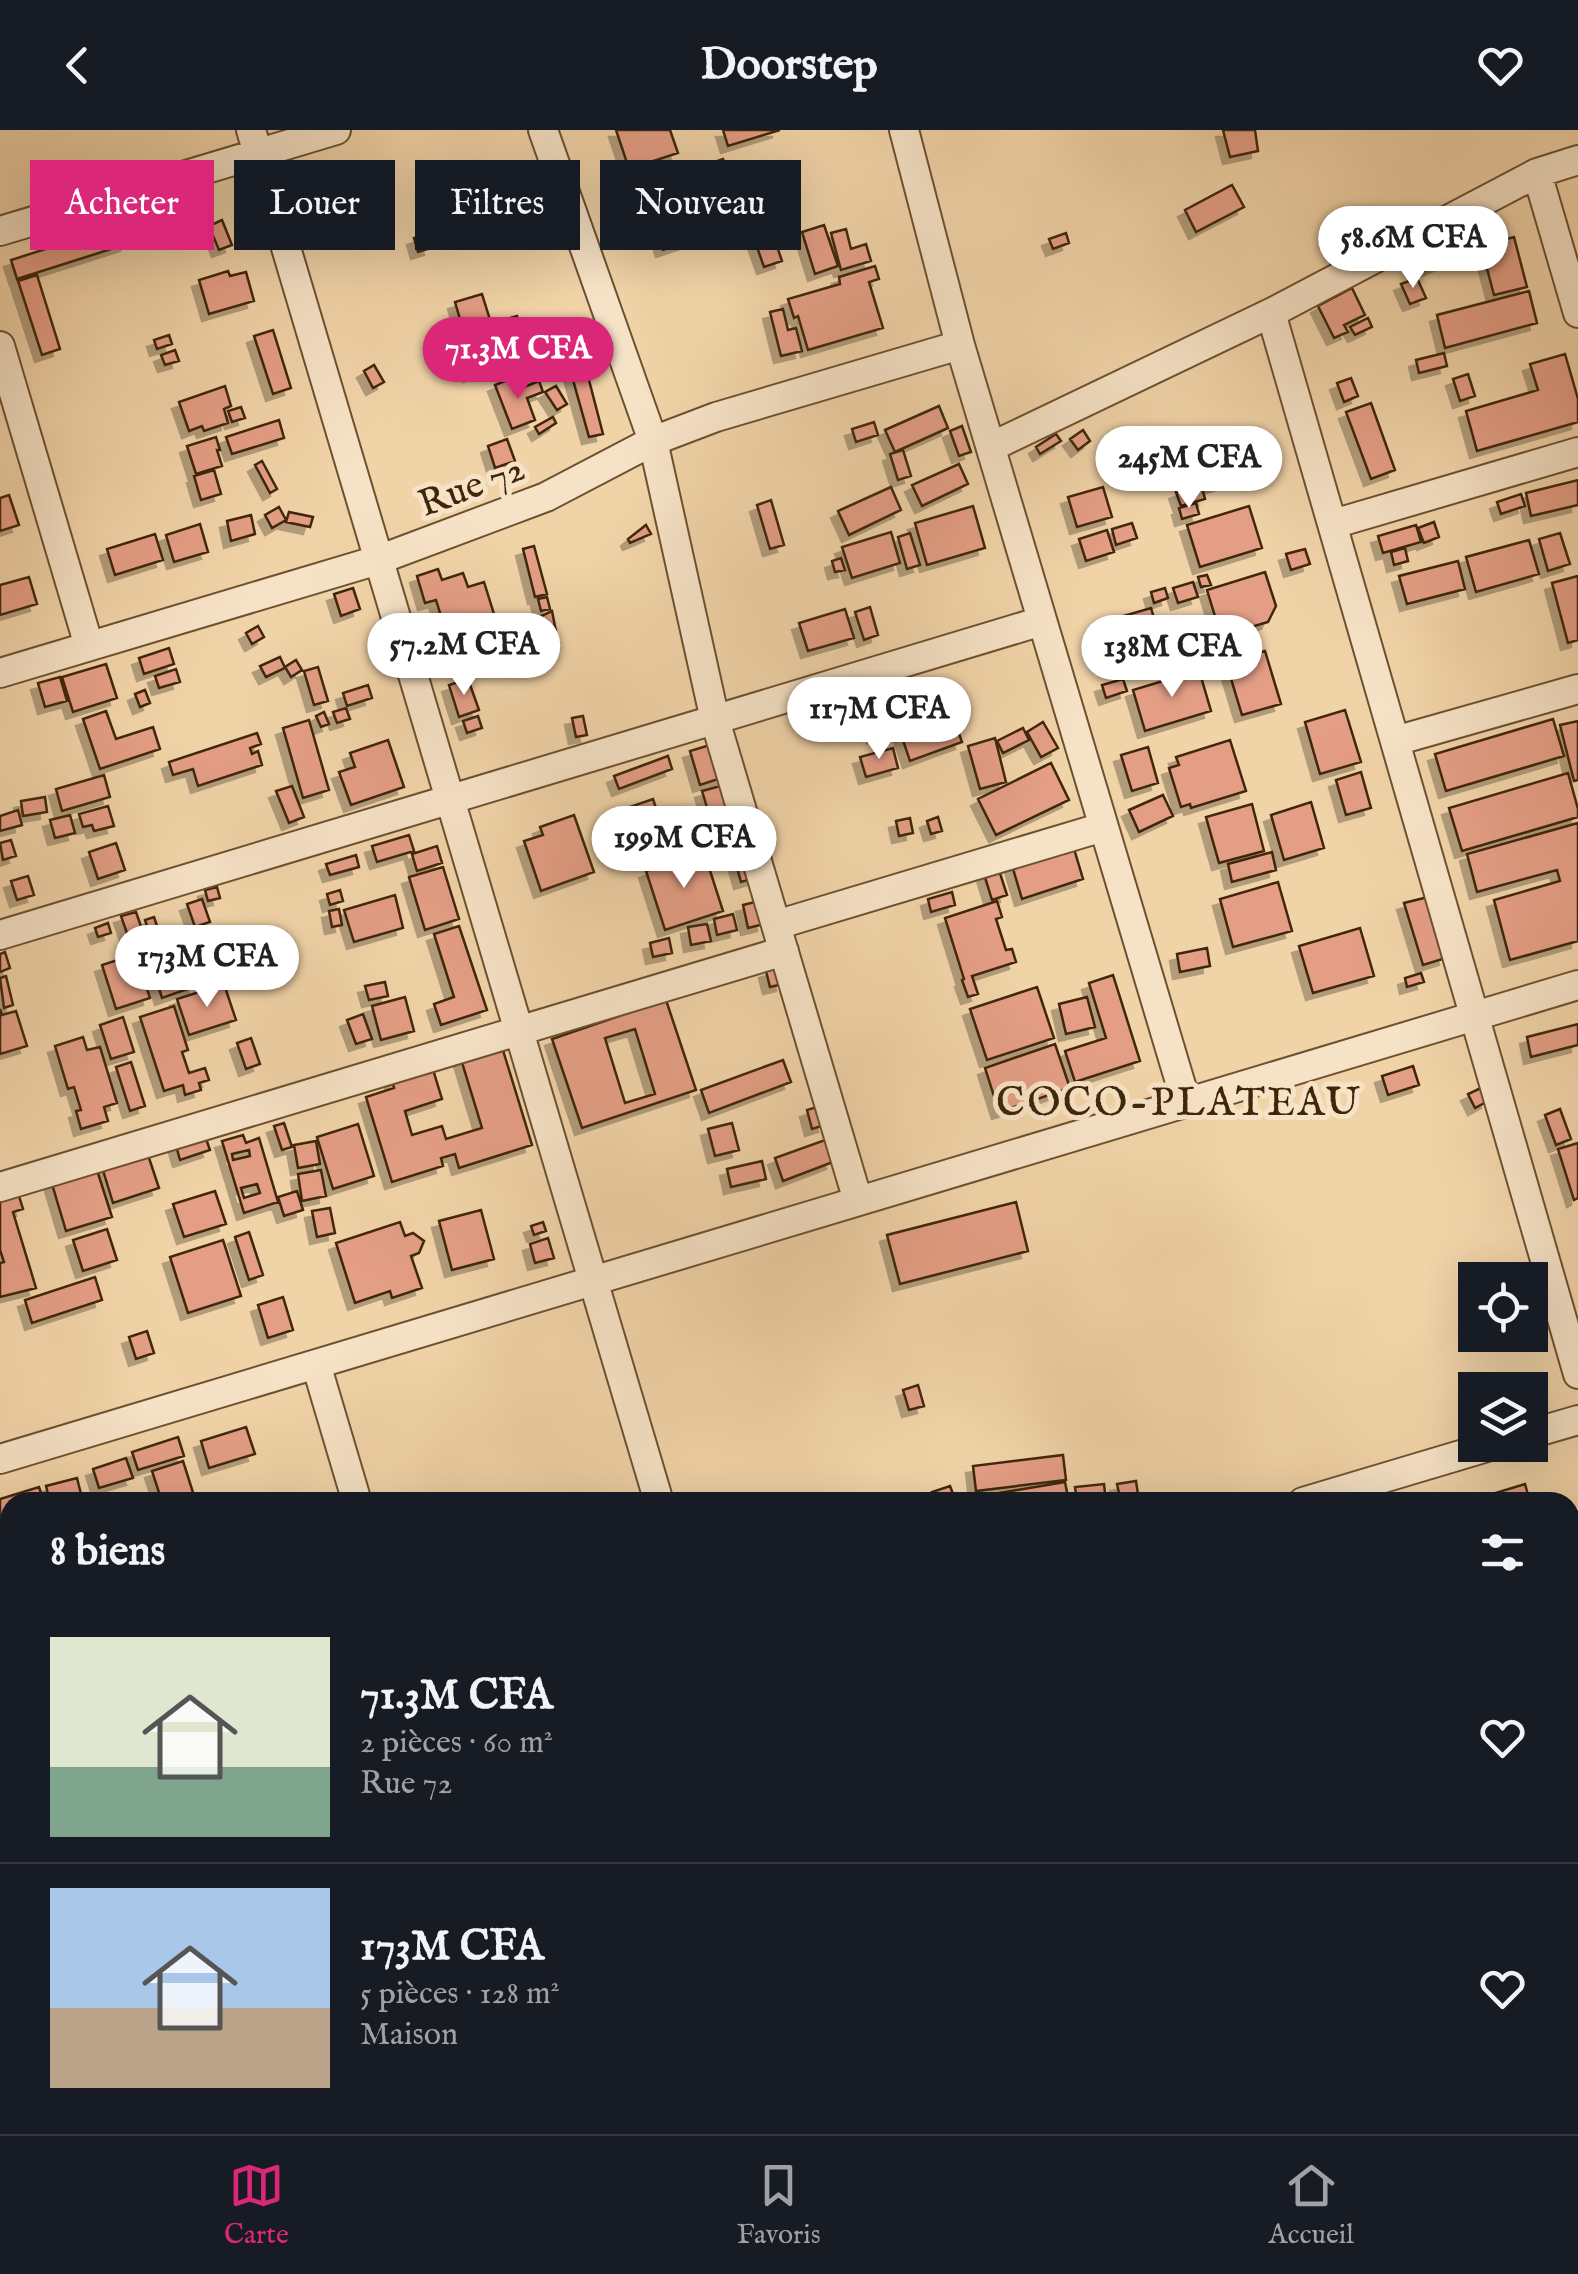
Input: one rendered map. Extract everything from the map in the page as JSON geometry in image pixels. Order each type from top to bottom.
[{"type":"street","points":[[0,231],[255,142],[336,130]]},
{"type":"street","points":[[543,130],[653,441],[715,720],[858,1201]]},
{"type":"street","points":[[904,130],[960,344],[1186,1102]]},
{"type":"street","points":[[255,142],[655,1492]]},
{"type":"street","points":[[991,448],[1272,313],[1536,173],[1578,160]]},
{"type":"street","points":[[1536,173],[1578,312]]},
{"type":"street","points":[[1272,313],[1578,1374]]},
{"type":"street","name":"Rue 72","points":[[0,673],[378,560],[546,497],[653,441],[716,417],[960,344]]},
{"type":"street","points":[[0,346],[89,646]]},
{"type":"street","points":[[1332,524],[1578,452]]},
{"type":"street","points":[[0,935],[1042,622]]},
{"type":"street","points":[[1396,741],[1578,689]]},
{"type":"street","points":[[0,1187],[518,1031],[1104,826]]},
{"type":"street","points":[[0,1459],[1578,984]]},
{"type":"street","points":[[316,1364],[354,1492]]},
{"type":"street","points":[[1548,1429],[1578,1420]]},
{"type":"street","points":[[1337,1492],[1458,1456]]},
{"type":"building","points":[[616,130],[670,130],[678,153],[657,160],[626,160]]},
{"type":"building","points":[[723,130],[780,130],[728,146]]},
{"type":"building","points":[[1223,130],[1255,130],[1258,151],[1230,157]]},
{"type":"building","points":[[1232,185],[1244,207],[1196,232],[1185,210]]},
{"type":"building","points":[[222,220],[232,245],[219,250],[214,224]]},
{"type":"building","points":[[824,225],[838,266],[815,274],[802,232]]},
{"type":"building","points":[[846,229],[851,249],[866,244],[871,261],[841,270],[831,233]]},
{"type":"building","points":[[1066,233],[1069,243],[1053,249],[1049,239]]},
{"type":"building","points":[[1514,237],[1527,287],[1494,295],[1481,246]]},
{"type":"building","points":[[1449,241],[1456,257],[1424,271],[1417,256]]},
{"type":"building","points":[[42,250],[108,250],[17,279],[11,260]]},
{"type":"building","points":[[758,250],[778,250],[782,261],[764,267]]},
{"type":"building","points":[[875,266],[879,279],[869,282],[883,328],[808,350],[798,316],[794,318],[788,299],[840,284],[839,277]]},
{"type":"building","points":[[228,271],[230,276],[246,272],[254,301],[209,314],[199,280]]},
{"type":"building","points":[[37,275],[60,349],[42,355],[18,281]]},
{"type":"building","points":[[1417,278],[1426,298],[1410,304],[1401,284]]},
{"type":"building","points":[[1352,288],[1365,315],[1344,325],[1348,332],[1334,338],[1318,306]]},
{"type":"building","points":[[1529,291],[1537,323],[1445,348],[1437,315]]},
{"type":"building","points":[[482,294],[491,323],[517,316],[522,335],[469,350],[455,302]]},
{"type":"building","points":[[783,309],[788,330],[796,328],[802,351],[781,356],[770,312]]},
{"type":"building","points":[[1368,318],[1372,327],[1355,335],[1350,327]]},
{"type":"building","points":[[273,330],[291,388],[273,394],[254,336]]},
{"type":"building","points":[[563,332],[567,339],[547,347],[544,340]]},
{"type":"building","points":[[169,335],[172,344],[157,349],[154,340]]},
{"type":"building","points":[[540,340],[543,348],[522,358],[518,351]]},
{"type":"building","points":[[175,350],[179,361],[165,365],[161,355]]},
{"type":"building","points":[[501,351],[505,364],[470,375],[466,362]]},
{"type":"building","points":[[1444,353],[1447,366],[1419,373],[1416,360]]},
{"type":"building","points":[[1565,354],[1578,399],[1578,422],[1477,451],[1466,411],[1538,390],[1530,364]]},
{"type":"building","points":[[583,357],[603,434],[589,437],[568,362]]},
{"type":"building","points":[[374,365],[384,382],[373,388],[364,371]]},
{"type":"building","points":[[1468,374],[1475,396],[1460,401],[1453,379]]},
{"type":"building","points":[[1351,378],[1358,396],[1344,402],[1337,383]]},
{"type":"building","points":[[510,379],[514,391],[539,381],[543,392],[527,398],[535,420],[512,429],[495,385]]},
{"type":"building","points":[[225,386],[231,406],[224,409],[228,423],[204,431],[202,426],[189,431],[179,402]]},
{"type":"building","points":[[556,386],[567,404],[557,410],[545,392]]},
{"type":"building","points":[[1371,403],[1395,470],[1371,479],[1346,412]]},
{"type":"building","points":[[939,406],[948,428],[895,452],[885,430]]},
{"type":"building","points":[[241,407],[245,418],[232,422],[228,411]]},
{"type":"building","points":[[553,417],[556,423],[539,434],[535,427]]},
{"type":"building","points":[[279,420],[284,438],[232,454],[226,437]]},
{"type":"building","points":[[874,422],[878,435],[856,442],[852,429]]},
{"type":"building","points":[[962,426],[971,452],[959,456],[950,431]]},
{"type":"building","points":[[1083,430],[1090,441],[1078,450],[1070,439]]},
{"type":"building","points":[[1056,434],[1061,441],[1040,454],[1036,447]]},
{"type":"building","points":[[216,437],[222,466],[196,474],[187,446]]},
{"type":"building","points":[[507,439],[515,461],[495,468],[488,446]]},
{"type":"building","points":[[903,450],[911,476],[898,480],[890,454]]},
{"type":"building","points":[[1221,452],[1230,481],[1207,488],[1199,459]]},
{"type":"building","points":[[262,461],[277,489],[270,493],[255,465]]},
{"type":"building","points":[[959,464],[968,484],[922,506],[912,485]]},
{"type":"building","points":[[214,470],[221,494],[201,500],[194,476]]},
{"type":"building","points":[[1198,473],[1205,499],[1181,506],[1176,492],[1188,488],[1185,477]]},
{"type":"building","points":[[1578,480],[1578,505],[1531,516],[1526,493]]},
{"type":"building","points":[[891,487],[901,510],[849,535],[838,511]]},
{"type":"building","points":[[1103,487],[1112,517],[1077,527],[1068,497]]},
{"type":"building","points":[[1521,494],[1525,506],[1501,514],[1497,502]]},
{"type":"building","points":[[9,495],[19,525],[0,531],[0,498]]},
{"type":"building","points":[[771,500],[784,545],[770,549],[757,505]]},
{"type":"building","points":[[1196,503],[1199,514],[1182,519],[1179,508]]},
{"type":"building","points":[[973,506],[985,548],[927,565],[915,523]]},
{"type":"building","points":[[1249,506],[1262,548],[1200,567],[1187,525]]},
{"type":"building","points":[[279,507],[286,520],[272,528],[265,515]]},
{"type":"building","points":[[289,512],[313,517],[310,527],[286,522]]},
{"type":"building","points":[[251,515],[255,534],[231,541],[227,521]]},
{"type":"building","points":[[1434,522],[1439,537],[1424,543],[1418,528]]},
{"type":"building","points":[[1132,523],[1137,538],[1116,545],[1112,529]]},
{"type":"building","points":[[200,524],[208,552],[174,562],[166,535]]},
{"type":"building","points":[[646,525],[651,534],[630,543],[628,539]]},
{"type":"building","points":[[1416,525],[1421,542],[1383,553],[1378,536]]},
{"type":"building","points":[[1107,530],[1114,552],[1086,561],[1079,539]]},
{"type":"building","points":[[891,532],[900,563],[852,578],[842,547]]},
{"type":"building","points":[[910,533],[920,565],[907,569],[898,537]]},
{"type":"building","points":[[1560,533],[1570,564],[1548,571],[1539,539]]},
{"type":"building","points":[[155,534],[163,560],[115,575],[107,549]]},
{"type":"building","points":[[1529,540],[1539,574],[1476,592],[1466,557]]},
{"type":"building","points":[[534,546],[547,594],[535,597],[523,549]]},
{"type":"building","points":[[1405,548],[1408,561],[1394,565],[1391,552]]},
{"type":"building","points":[[1305,549],[1310,564],[1291,570],[1286,554]]},
{"type":"building","points":[[841,558],[845,570],[835,572],[832,561]]},
{"type":"building","points":[[1458,561],[1465,589],[1407,604],[1399,576]]},
{"type":"building","points":[[438,569],[442,580],[463,573],[468,587],[484,582],[498,627],[449,642],[436,600],[425,603],[417,576]]},
{"type":"building","points":[[1265,572],[1276,606],[1268,622],[1221,636],[1207,590]]},
{"type":"building","points":[[1207,575],[1211,585],[1201,587],[1198,577]]},
{"type":"building","points":[[1578,576],[1578,640],[1568,643],[1552,583]]},
{"type":"building","points":[[29,577],[37,604],[0,615],[0,585]]},
{"type":"building","points":[[1193,582],[1198,597],[1178,603],[1173,588]]},
{"type":"building","points":[[353,588],[360,609],[341,616],[334,594]]},
{"type":"building","points":[[1165,588],[1168,598],[1154,603],[1151,592]]},
{"type":"building","points":[[547,597],[550,609],[541,611],[538,599]]},
{"type":"building","points":[[870,607],[878,635],[864,640],[855,612]]},
{"type":"building","points":[[1151,608],[1161,642],[1110,658],[1099,623]]},
{"type":"building","points":[[845,609],[854,638],[808,651],[799,623]]},
{"type":"building","points":[[552,611],[558,642],[543,645],[537,618]]},
{"type":"building","points":[[258,626],[264,637],[252,644],[246,633]]},
{"type":"building","points":[[1212,635],[1217,652],[1182,663],[1176,646]]},
{"type":"building","points":[[169,648],[174,664],[144,674],[139,658]]},
{"type":"building","points":[[1265,651],[1281,704],[1242,715],[1226,662]]},
{"type":"building","points":[[280,657],[285,668],[266,677],[260,666]]},
{"type":"building","points":[[296,660],[302,670],[291,677],[285,667]]},
{"type":"building","points":[[106,664],[117,698],[73,712],[62,677]]},
{"type":"building","points":[[318,667],[328,701],[314,705],[304,671]]},
{"type":"building","points":[[176,669],[180,682],[159,688],[155,676]]},
{"type":"building","points":[[1199,670],[1211,711],[1145,731],[1133,690]]},
{"type":"building","points":[[60,677],[67,701],[45,707],[38,683]]},
{"type":"building","points":[[468,679],[479,710],[459,717],[449,685]]},
{"type":"building","points":[[1123,679],[1127,691],[1106,698],[1102,685]]},
{"type":"building","points":[[872,682],[879,702],[867,706],[864,698],[851,702],[847,689]]},
{"type":"building","points":[[368,685],[372,698],[347,706],[343,693]]},
{"type":"building","points":[[145,690],[150,703],[140,707],[135,694]]},
{"type":"building","points":[[845,691],[850,708],[840,711],[834,694]]},
{"type":"building","points":[[946,698],[962,742],[910,761],[895,717]]},
{"type":"building","points":[[346,708],[350,719],[337,723],[333,712]]},
{"type":"building","points":[[1345,710],[1361,762],[1320,774],[1305,722]]},
{"type":"building","points":[[106,711],[116,739],[153,727],[160,749],[100,769],[83,719]]},
{"type":"building","points":[[883,711],[889,732],[874,736],[868,715]]},
{"type":"building","points":[[324,712],[329,724],[321,727],[316,716]]},
{"type":"building","points":[[478,716],[482,728],[467,733],[463,721]]},
{"type":"building","points":[[583,716],[587,735],[576,737],[572,718]]},
{"type":"building","points":[[1553,719],[1564,756],[1446,791],[1435,754]]},
{"type":"building","points":[[309,720],[329,790],[303,798],[283,728]]},
{"type":"building","points":[[1578,721],[1578,780],[1574,781],[1560,725]]},
{"type":"building","points":[[1043,722],[1058,748],[1041,757],[1027,732]]},
{"type":"building","points":[[1023,728],[1029,740],[1003,753],[997,741]]},
{"type":"building","points":[[257,733],[261,744],[250,748],[252,754],[258,751],[262,765],[198,786],[193,769],[173,775],[169,762]]},
{"type":"building","points":[[995,738],[1006,782],[980,789],[968,746]]},
{"type":"building","points":[[388,740],[404,787],[351,805],[339,772],[355,767],[350,753]]},
{"type":"building","points":[[1230,740],[1246,791],[1191,808],[1190,804],[1181,807],[1169,768],[1179,765],[1176,757]]},
{"type":"building","points":[[713,744],[740,830],[716,837],[702,791],[721,786],[718,779],[700,785],[690,751]]},
{"type":"building","points":[[1148,747],[1158,783],[1132,791],[1121,755]]},
{"type":"building","points":[[893,748],[898,768],[866,777],[860,757]]},
{"type":"building","points":[[668,756],[672,769],[619,789],[614,776]]},
{"type":"building","points":[[1051,763],[1069,800],[996,835],[978,799]]},
{"type":"building","points":[[1361,772],[1371,808],[1346,815],[1336,780]]},
{"type":"building","points":[[1568,773],[1578,817],[1462,851],[1449,808]]},
{"type":"building","points":[[104,775],[110,797],[62,811],[56,789]]},
{"type":"building","points":[[292,786],[304,817],[289,823],[276,791]]},
{"type":"building","points":[[1163,795],[1173,816],[1139,832],[1129,810]]},
{"type":"building","points":[[45,797],[47,812],[23,816],[21,801]]},
{"type":"building","points":[[653,799],[661,824],[675,819],[681,840],[636,855],[621,810]]},
{"type":"building","points":[[1311,802],[1324,848],[1284,860],[1271,815]]},
{"type":"building","points":[[1252,804],[1264,851],[1219,863],[1206,817]]},
{"type":"building","points":[[108,806],[114,826],[94,831],[92,825],[83,827],[79,814]]},
{"type":"building","points":[[18,810],[22,825],[0,831],[0,816]]},
{"type":"building","points":[[70,815],[75,833],[55,838],[50,820]]},
{"type":"building","points":[[574,815],[594,872],[541,891],[524,841],[543,835],[540,827]]},
{"type":"building","points":[[938,817],[942,831],[931,834],[927,821]]},
{"type":"building","points":[[910,818],[913,833],[899,836],[896,821]]},
{"type":"building","points":[[1578,823],[1578,941],[1510,960],[1494,900],[1560,881],[1557,870],[1477,892],[1467,854]]},
{"type":"building","points":[[741,833],[755,878],[741,882],[732,850],[720,853],[716,840]]},
{"type":"building","points":[[409,835],[414,851],[377,862],[372,846]]},
{"type":"building","points":[[11,840],[16,856],[3,860],[0,843]]},
{"type":"building","points":[[1072,842],[1083,879],[1022,899],[1011,862]]},
{"type":"building","points":[[116,843],[125,870],[98,879],[89,852]]},
{"type":"building","points":[[437,846],[442,863],[417,871],[412,854]]},
{"type":"building","points":[[704,852],[723,911],[665,930],[646,871]]},
{"type":"building","points":[[1272,852],[1276,870],[1232,882],[1228,864]]},
{"type":"building","points":[[356,855],[359,867],[330,875],[326,864]]},
{"type":"building","points":[[443,867],[459,919],[425,930],[409,877]]},
{"type":"building","points":[[999,870],[1007,895],[992,900],[984,874]]},
{"type":"building","points":[[28,876],[34,895],[17,900],[11,881]]},
{"type":"building","points":[[1278,882],[1292,931],[1233,947],[1220,899]]},
{"type":"building","points":[[217,887],[220,898],[208,901],[205,890]]},
{"type":"building","points":[[340,890],[343,901],[330,905],[327,894]]},
{"type":"building","points":[[952,892],[955,905],[931,912],[928,899]]},
{"type":"building","points":[[395,895],[403,928],[354,942],[344,910]]},
{"type":"building","points":[[1428,897],[1446,958],[1423,965],[1404,903]]},
{"type":"building","points":[[202,899],[210,922],[195,927],[187,904]]},
{"type":"building","points":[[759,901],[764,924],[748,928],[743,905]]},
{"type":"building","points":[[997,901],[1002,917],[996,919],[1006,950],[1012,949],[1016,962],[972,976],[978,994],[968,997],[945,918]]},
{"type":"building","points":[[339,909],[342,925],[332,927],[329,911]]},
{"type":"building","points":[[136,912],[145,938],[130,942],[121,916]]},
{"type":"building","points":[[733,914],[737,930],[717,935],[714,919]]},
{"type":"building","points":[[154,917],[158,929],[149,932],[145,920]]},
{"type":"building","points":[[108,923],[111,933],[98,937],[95,928]]},
{"type":"building","points":[[707,924],[711,941],[691,945],[688,927]]},
{"type":"building","points":[[459,926],[487,1010],[441,1025],[434,1004],[454,997],[434,934]]},
{"type":"building","points":[[1360,928],[1374,976],[1313,993],[1299,946]]},
{"type":"building","points":[[212,933],[216,945],[203,949],[200,937]]},
{"type":"building","points":[[669,938],[672,953],[653,957],[650,943]]},
{"type":"building","points":[[1207,948],[1210,966],[1180,972],[1177,954]]},
{"type":"building","points":[[5,952],[10,968],[0,972],[0,954]]},
{"type":"building","points":[[136,954],[150,998],[116,1009],[102,965]]},
{"type":"building","points":[[779,967],[783,984],[770,987],[766,971]]},
{"type":"building","points":[[190,968],[196,986],[162,998],[156,979]]},
{"type":"building","points":[[1421,973],[1424,982],[1407,987],[1405,978]]},
{"type":"building","points":[[1113,975],[1140,1061],[1075,1082],[1065,1051],[1106,1038],[1089,983]]},
{"type":"building","points":[[6,976],[13,1005],[4,1008],[0,978]]},
{"type":"building","points":[[385,982],[388,996],[369,1000],[365,986]]},
{"type":"building","points":[[224,984],[236,1020],[189,1035],[177,999]]},
{"type":"building","points":[[1037,987],[1054,1038],[987,1060],[970,1009]]},
{"type":"building","points":[[405,997],[414,1031],[381,1040],[372,1006]]},
{"type":"building","points":[[1087,997],[1095,1027],[1066,1034],[1059,1004]]},
{"type":"building","points":[[666,1000],[696,1090],[582,1128],[552,1039]],"holes":[[[635,1029],[655,1094],[625,1103],[605,1038]]]},
{"type":"building","points":[[174,1006],[188,1050],[182,1052],[189,1073],[205,1068],[209,1080],[199,1083],[201,1090],[185,1095],[183,1085],[164,1091],[140,1017]]},
{"type":"building","points":[[0,1009],[2,1015],[16,1011],[27,1046],[0,1054]]},
{"type":"building","points":[[363,1014],[372,1039],[356,1044],[347,1020]]},
{"type":"building","points":[[123,1017],[134,1052],[111,1059],[100,1025]]},
{"type":"building","points":[[1578,1024],[1578,1045],[1531,1057],[1527,1037]]},
{"type":"building","points":[[83,1037],[87,1050],[100,1047],[117,1103],[104,1107],[108,1121],[81,1129],[76,1111],[81,1110],[74,1087],[68,1089],[55,1046]]},
{"type":"building","points":[[251,1038],[260,1064],[246,1069],[237,1043]]},
{"type":"building","points":[[1055,1044],[1070,1088],[999,1112],[985,1068]]},
{"type":"building","points":[[502,1047],[532,1145],[459,1168],[455,1154],[441,1158],[443,1166],[392,1182],[366,1097],[394,1088],[391,1076],[431,1063],[442,1099],[405,1111],[412,1135],[442,1126],[446,1139],[482,1128],[461,1059]]},
{"type":"building","points":[[783,1060],[791,1082],[709,1113],[701,1090]]},
{"type":"building","points":[[131,1062],[145,1106],[130,1111],[116,1067]]},
{"type":"building","points":[[1413,1066],[1419,1085],[1388,1095],[1382,1076]]},
{"type":"building","points":[[1481,1088],[1488,1101],[1475,1108],[1468,1094]]},
{"type":"building","points":[[820,1106],[825,1125],[812,1129],[807,1110]]},
{"type":"building","points":[[1560,1109],[1571,1139],[1556,1145],[1545,1115]]},
{"type":"building","points":[[284,1123],[292,1147],[282,1150],[274,1126]]},
{"type":"building","points":[[732,1123],[739,1150],[715,1156],[708,1129]]},
{"type":"building","points":[[358,1124],[374,1176],[333,1189],[317,1137]]},
{"type":"building","points":[[204,1133],[210,1150],[180,1160],[175,1142]]},
{"type":"building","points":[[243,1135],[246,1143],[259,1138],[278,1202],[244,1213],[222,1141]],"holes":[[[249,1150],[250,1156],[233,1160],[232,1154]],[[257,1184],[260,1193],[244,1198],[241,1188]]]},
{"type":"building","points":[[825,1140],[833,1162],[783,1181],[775,1158]]},
{"type":"building","points":[[316,1141],[320,1164],[298,1168],[294,1145]]},
{"type":"building","points":[[1578,1143],[1578,1198],[1574,1200],[1558,1149]]},
{"type":"building","points":[[147,1152],[159,1188],[113,1203],[102,1167]]},
{"type":"building","points":[[762,1161],[766,1179],[731,1187],[727,1169]]},
{"type":"building","points":[[97,1170],[112,1217],[66,1231],[52,1184]]},
{"type":"building","points":[[321,1170],[326,1196],[302,1201],[298,1174]]},
{"type":"building","points":[[215,1191],[226,1224],[184,1237],[173,1204]]},
{"type":"building","points":[[297,1191],[303,1210],[284,1216],[278,1197]]},
{"type":"building","points":[[18,1193],[23,1209],[13,1212],[36,1288],[0,1297],[0,1263],[4,1262],[0,1250],[0,1199]]},
{"type":"building","points":[[1016,1202],[1028,1251],[900,1284],[887,1235]]},
{"type":"building","points":[[330,1208],[335,1233],[317,1237],[312,1211]]},
{"type":"building","points":[[481,1210],[494,1259],[452,1270],[439,1221]]},
{"type":"building","points":[[400,1222],[405,1236],[413,1233],[424,1241],[419,1253],[411,1256],[422,1288],[392,1298],[390,1291],[355,1303],[336,1243]]},
{"type":"building","points":[[543,1222],[546,1231],[534,1235],[531,1226]]},
{"type":"building","points":[[107,1229],[117,1260],[83,1271],[73,1240]]},
{"type":"building","points":[[249,1232],[263,1275],[249,1280],[235,1237]]},
{"type":"building","points":[[548,1238],[554,1258],[535,1263],[530,1244]]},
{"type":"building","points":[[223,1240],[241,1296],[188,1313],[170,1257]]},
{"type":"building","points":[[95,1277],[102,1300],[32,1323],[25,1300]]},
{"type":"building","points":[[283,1297],[293,1330],[268,1338],[258,1305]]},
{"type":"building","points":[[147,1331],[154,1353],[136,1359],[129,1337]]},
{"type":"building","points":[[918,1385],[924,1406],[909,1410],[903,1390]]},
{"type":"building","points":[[246,1427],[255,1454],[209,1468],[201,1441]]},
{"type":"building","points":[[178,1437],[184,1456],[138,1470],[132,1452]]},
{"type":"building","points":[[1063,1455],[1066,1480],[976,1491],[973,1466]]},
{"type":"building","points":[[126,1458],[133,1478],[99,1488],[93,1469]]},
{"type":"building","points":[[183,1461],[193,1492],[159,1492],[152,1471]]},
{"type":"building","points":[[77,1478],[80,1492],[48,1492],[46,1486]]},
{"type":"building","points":[[1136,1481],[1138,1492],[1119,1492],[1117,1484]]},
{"type":"building","points":[[1065,1482],[1067,1492],[1005,1492]]},
{"type":"building","points":[[1104,1484],[1105,1492],[1076,1492],[1075,1487]]},
{"type":"building","points":[[1525,1484],[1527,1492],[1499,1492]]},
{"type":"district","name":"COCO-PLATEAU","points":[[1179,1101]]}]
